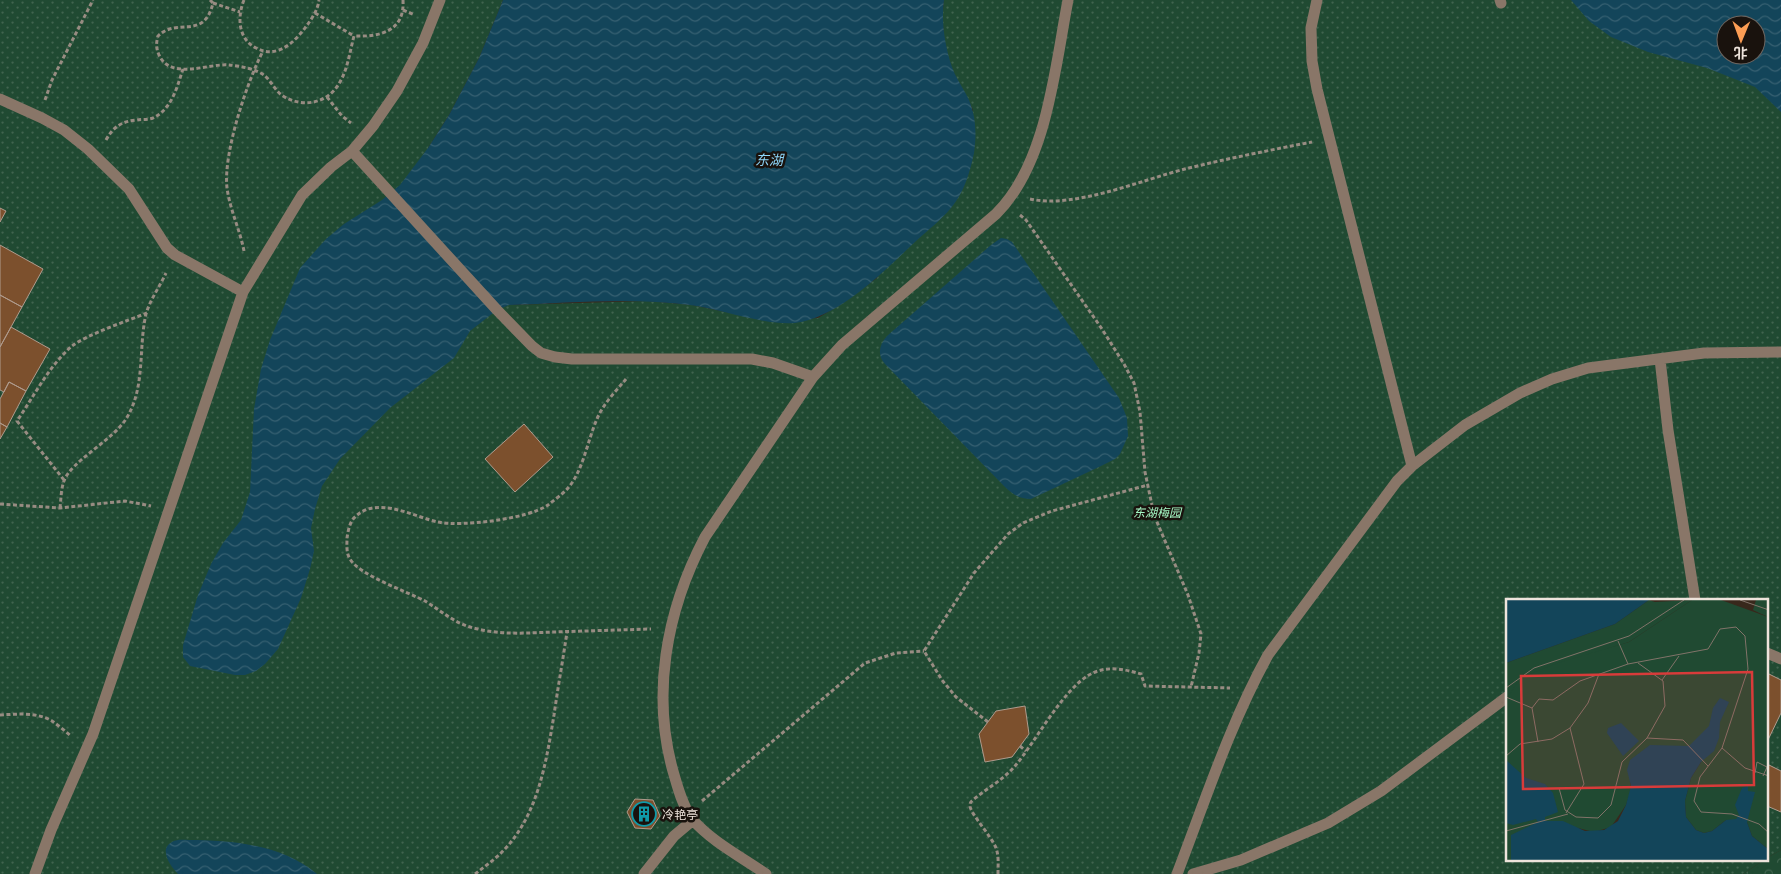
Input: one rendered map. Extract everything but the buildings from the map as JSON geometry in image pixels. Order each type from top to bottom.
[{"type":"lane","points":[[35,874],[51,830],[87,749],[243,292],[302,195],[331,167],[352,151],[397,91],[412,67],[440,0]]},
{"type":"lane","points":[[766,874],[710,836],[690,816],[671,764],[667,747],[664,716],[663,681],[670,628],[679,596],[692,562],[705,537],[813,377],[842,345],[1010,199],[1035,150],[1053,83],[1068,0]]},
{"type":"lane","points":[[1317,0],[1311,28],[1312,61],[1412,466]]},
{"type":"lane","points":[[0,99],[64,130],[95,156],[133,193],[167,248],[175,255],[243,292]]},
{"type":"lane","points":[[352,151],[497,310],[532,346],[542,353],[572,359],[752,359],[773,363],[813,377]]},
{"type":"lane","points":[[1177,874],[1251,688],[1268,655],[1397,481],[1412,466],[1465,425],[1520,393],[1544,382],[1588,368],[1704,354],[1781,352]]},
{"type":"lane","points":[[1660,359],[1668,430],[1695,599]]},
{"type":"lane","points":[[1768,653],[1781,659]]},
{"type":"lane","points":[[1193,874],[1241,860],[1328,823],[1381,791],[1506,698]]},
{"type":"lane","points":[[644,874],[690,816]]},
{"type":"path","points":[[42,118],[46,96],[52,80],[93,0]]},
{"type":"path","points":[[244,0],[240,12],[240,24],[245,38],[252,46],[263,51],[279,50],[291,43],[302,32],[315,13],[319,0]]},
{"type":"path","points":[[315,13],[354,36],[376,36],[391,29],[396,24],[403,10],[403,0]]},
{"type":"path","points":[[240,12],[211,1],[209,16],[200,24],[169,30],[158,36],[157,49],[163,61],[168,65],[183,69],[216,64],[253,70],[265,76],[278,92],[292,100],[311,103],[327,96],[341,81],[354,36]]},
{"type":"path","points":[[251,279],[227,189],[226,174],[229,155],[253,70],[263,51]]},
{"type":"path","points":[[95,156],[110,133],[118,125],[132,120],[152,118],[163,111],[173,96],[183,69]]},
{"type":"path","points":[[327,96],[342,116],[365,135]]},
{"type":"path","points":[[1010,199],[1059,201],[1078,198],[1187,168],[1330,139]]},
{"type":"path","points":[[1010,199],[1124,364],[1134,384],[1140,412],[1145,472],[1154,515],[1188,595],[1201,634],[1199,653],[1191,687]]},
{"type":"path","points":[[60,508],[64,480],[74,467],[116,432],[126,419],[133,404],[140,381],[147,313],[175,255]]},
{"type":"path","points":[[64,480],[17,421],[54,367],[73,346],[98,333],[147,313]]},
{"type":"path","points":[[642,359],[613,394],[598,416],[578,472],[568,488],[546,506],[527,514],[460,524],[438,522],[393,508],[365,510],[353,518],[348,533],[346,551],[353,564],[394,587],[425,601],[454,622],[477,629],[508,633],[670,628]]},
{"type":"path","points":[[924,651],[974,573],[1008,534],[1023,523],[1052,511],[1148,485]]},
{"type":"path","points":[[0,504],[60,508],[125,501],[169,511]]},
{"type":"path","points":[[475,874],[502,852],[511,841],[526,818],[536,797],[546,758],[567,632]]},
{"type":"path","points":[[924,651],[956,697],[988,722]]},
{"type":"path","points":[[690,816],[707,798],[865,663],[896,653],[924,651]]},
{"type":"path","points":[[998,874],[996,849],[988,832],[971,811],[971,801],[989,790],[1014,768],[1067,696],[1090,674],[1106,669],[1122,669],[1141,674],[1144,686],[1251,688]]},
{"type":"path","points":[[0,714],[27,714],[50,720],[87,749]]},
{"type":"path","points":[[1020,746],[1026,751]]},
{"type":"green space","name":"东湖梅园","points":[[0,0],[503,0],[479,58],[449,115],[428,148],[509,305],[647,301],[692,305],[769,321],[818,318],[840,305],[877,278],[973,110],[952,69],[947,53],[943,26],[944,0],[1781,0],[1781,850],[1768,857],[1768,599],[1506,599],[1506,862],[1761,862],[1743,874],[0,874]]},
{"type":"green space","points":[[1781,850],[1781,874],[1743,874],[1761,862],[1768,862],[1768,857]]},
{"type":"water","name":"东湖","points":[[503,0],[944,0],[943,25],[947,51],[953,70],[972,108],[975,123],[974,153],[966,182],[960,196],[947,212],[875,279],[844,303],[812,319],[795,323],[771,322],[690,305],[645,301],[509,305],[497,310],[470,331],[454,358],[390,408],[340,459],[322,486],[311,528],[314,551],[310,569],[301,598],[278,649],[265,664],[256,671],[245,675],[235,675],[190,666],[183,657],[183,645],[198,595],[211,564],[223,543],[241,520],[250,492],[254,409],[261,369],[270,340],[300,268],[326,239],[344,224],[382,200],[400,185],[428,148],[449,115],[479,58]]},
{"type":"water","points":[[1571,0],[1781,0],[1781,112],[1755,87],[1707,68],[1648,52],[1611,37],[1589,21]]},
{"type":"water","points":[[1001,238],[1012,242],[1119,398],[1127,418],[1128,436],[1120,454],[1115,459],[1031,499],[1016,496],[1004,486],[882,361],[880,354],[882,343],[887,336]]},
{"type":"water","points":[[174,841],[223,841],[273,850],[303,864],[317,874],[178,874],[167,858],[166,849]]},
{"type":"place","name":"冷艳亭","points":[[644,814]]}]
